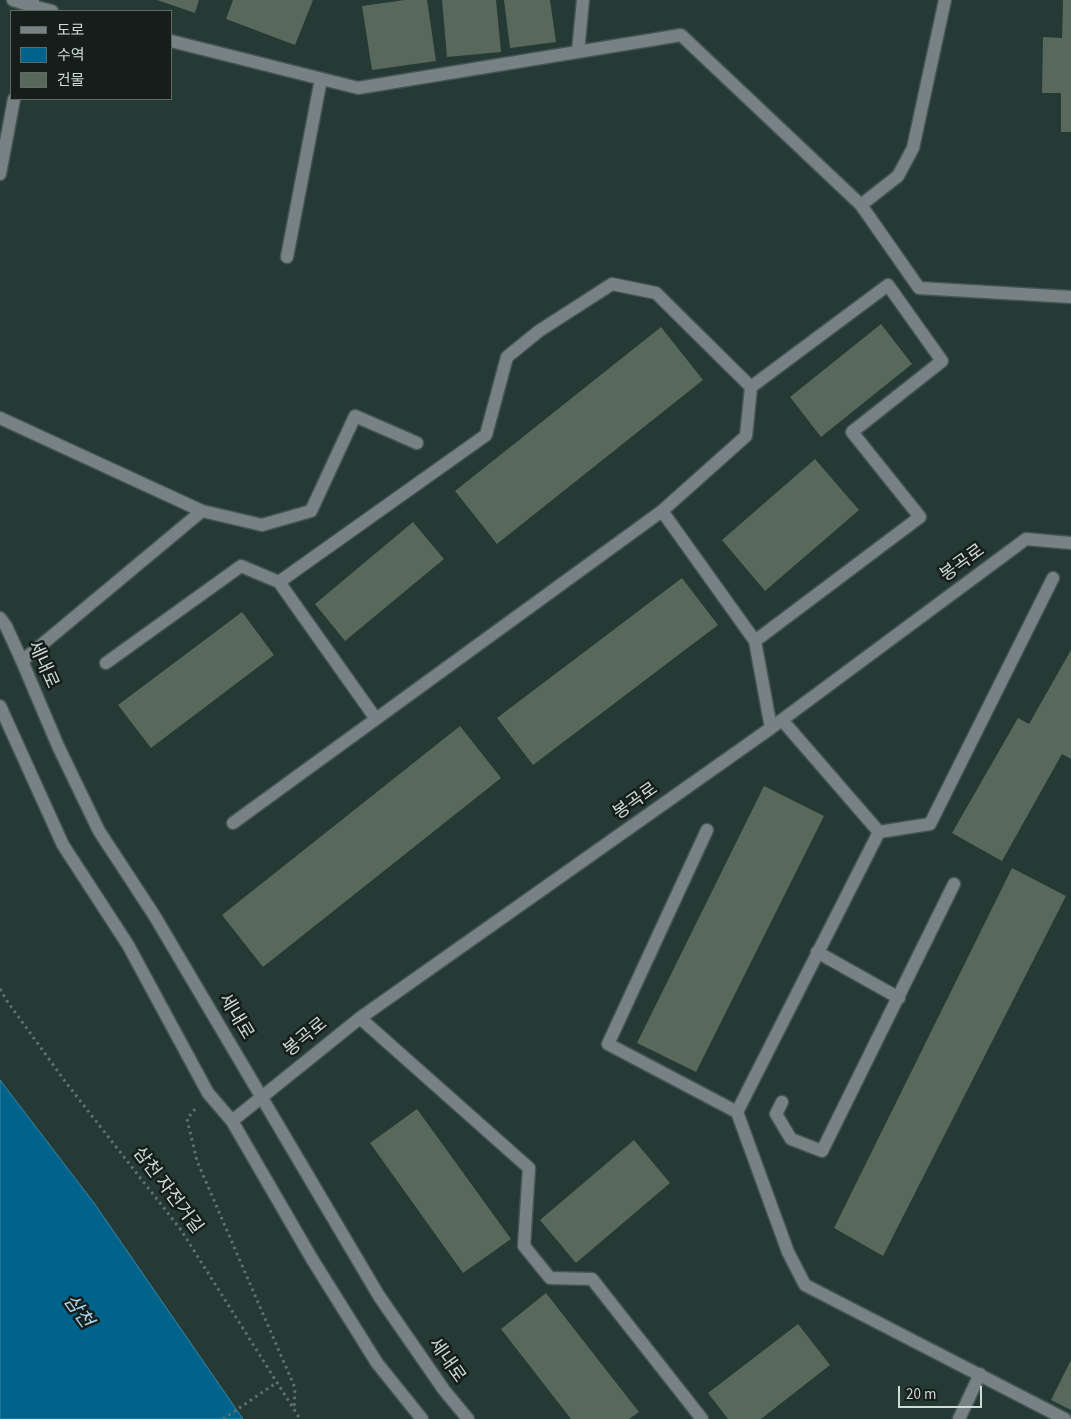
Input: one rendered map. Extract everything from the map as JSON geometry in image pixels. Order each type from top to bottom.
[{"type":"street","points":[[13,0],[48,10]]},
{"type":"street","points":[[578,52],[584,0]]},
{"type":"street","points":[[861,205],[898,176],[914,148],[945,0]]},
{"type":"street","points":[[172,41],[358,88],[681,35],[861,205],[918,288],[1071,297]]},
{"type":"street","points":[[287,257],[321,79]]},
{"type":"street","points":[[0,174],[14,100]]},
{"type":"street","points":[[279,582],[486,435],[507,357],[538,331],[612,284],[656,293],[751,387]]},
{"type":"street","points":[[233,823],[662,511],[746,436],[751,387],[888,286],[942,361],[852,432],[920,517],[755,640]]},
{"type":"street","points":[[0,418],[202,510],[262,525],[311,511],[355,416],[417,443]]},
{"type":"street","points":[[22,661],[202,510]]},
{"type":"street","points":[[662,511],[755,640],[776,724],[879,832]]},
{"type":"street","name":"봉곡로","points":[[232,1121],[360,1018],[776,724],[1026,539],[1071,543]]},
{"type":"street","points":[[106,663],[241,566],[279,582],[376,719]]},
{"type":"street","points":[[879,832],[930,824],[1053,578]]},
{"type":"street","name":"세내로","points":[[0,618],[6,626],[58,746],[99,831],[154,915],[379,1296],[444,1390],[468,1419]]},
{"type":"street","points":[[0,706],[63,845],[128,945],[208,1093],[232,1121],[312,1259],[377,1363],[422,1419]]},
{"type":"street","points":[[708,830],[608,1044],[737,1112],[788,1252],[805,1285],[1065,1419]]},
{"type":"street","points":[[737,1112],[879,832]]},
{"type":"street","points":[[782,1102],[776,1114],[790,1139],[822,1151],[954,884]]},
{"type":"street","points":[[818,952],[899,998]]},
{"type":"street","points":[[360,1018],[529,1168],[524,1246],[550,1278],[592,1280],[698,1417]]},
{"type":"street","points":[[959,1419],[980,1374]]},
{"type":"path","name":"삼천 자전거길","points":[[0,988],[7,1001],[67,1084],[181,1230],[300,1419]]},
{"type":"path","points":[[208,1093],[187,1119],[197,1161],[295,1388],[294,1412]]},
{"type":"path","points":[[224,1418],[276,1383]]},
{"type":"water","name":"삼천","points":[[0,1080],[94,1203],[243,1419],[0,1419]]},
{"type":"building","points":[[157,0],[199,0],[195,13]]},
{"type":"building","points":[[233,0],[313,0],[295,45],[226,19]]},
{"type":"building","points":[[405,0],[427,0],[436,61],[372,70],[362,6]]},
{"type":"building","points":[[442,0],[496,0],[501,52],[447,57]]},
{"type":"building","points":[[504,0],[550,0],[556,42],[510,48]]},
{"type":"building","points":[[1063,0],[1071,0],[1071,132],[1061,132],[1061,93],[1042,93],[1043,37],[1062,38]]},
{"type":"building","points":[[881,324],[912,364],[821,437],[790,397]]},
{"type":"building","points":[[661,327],[703,380],[497,544],[455,491]]},
{"type":"building","points":[[815,459],[859,510],[765,591],[722,540]]},
{"type":"building","points":[[413,522],[444,559],[345,641],[315,604]]},
{"type":"building","points":[[682,578],[718,625],[533,765],[497,718]]},
{"type":"building","points":[[242,612],[274,655],[151,748],[118,705]]},
{"type":"building","points":[[1071,650],[1071,759],[1062,754],[1002,861],[952,833],[1018,718],[1029,724]]},
{"type":"building","points":[[460,726],[501,778],[263,967],[222,915]]},
{"type":"building","points":[[764,786],[824,816],[696,1072],[637,1043]]},
{"type":"building","points":[[1012,868],[1066,896],[883,1256],[834,1228]]},
{"type":"building","points":[[417,1109],[511,1239],[463,1273],[370,1143]]},
{"type":"building","points":[[634,1140],[670,1183],[576,1263],[540,1220]]},
{"type":"building","points":[[546,1293],[639,1412],[629,1419],[571,1419],[501,1329]]},
{"type":"building","points":[[798,1324],[830,1365],[761,1419],[728,1419],[708,1393]]},
{"type":"building","points":[[1071,1360],[1071,1410],[1051,1400]]}]
